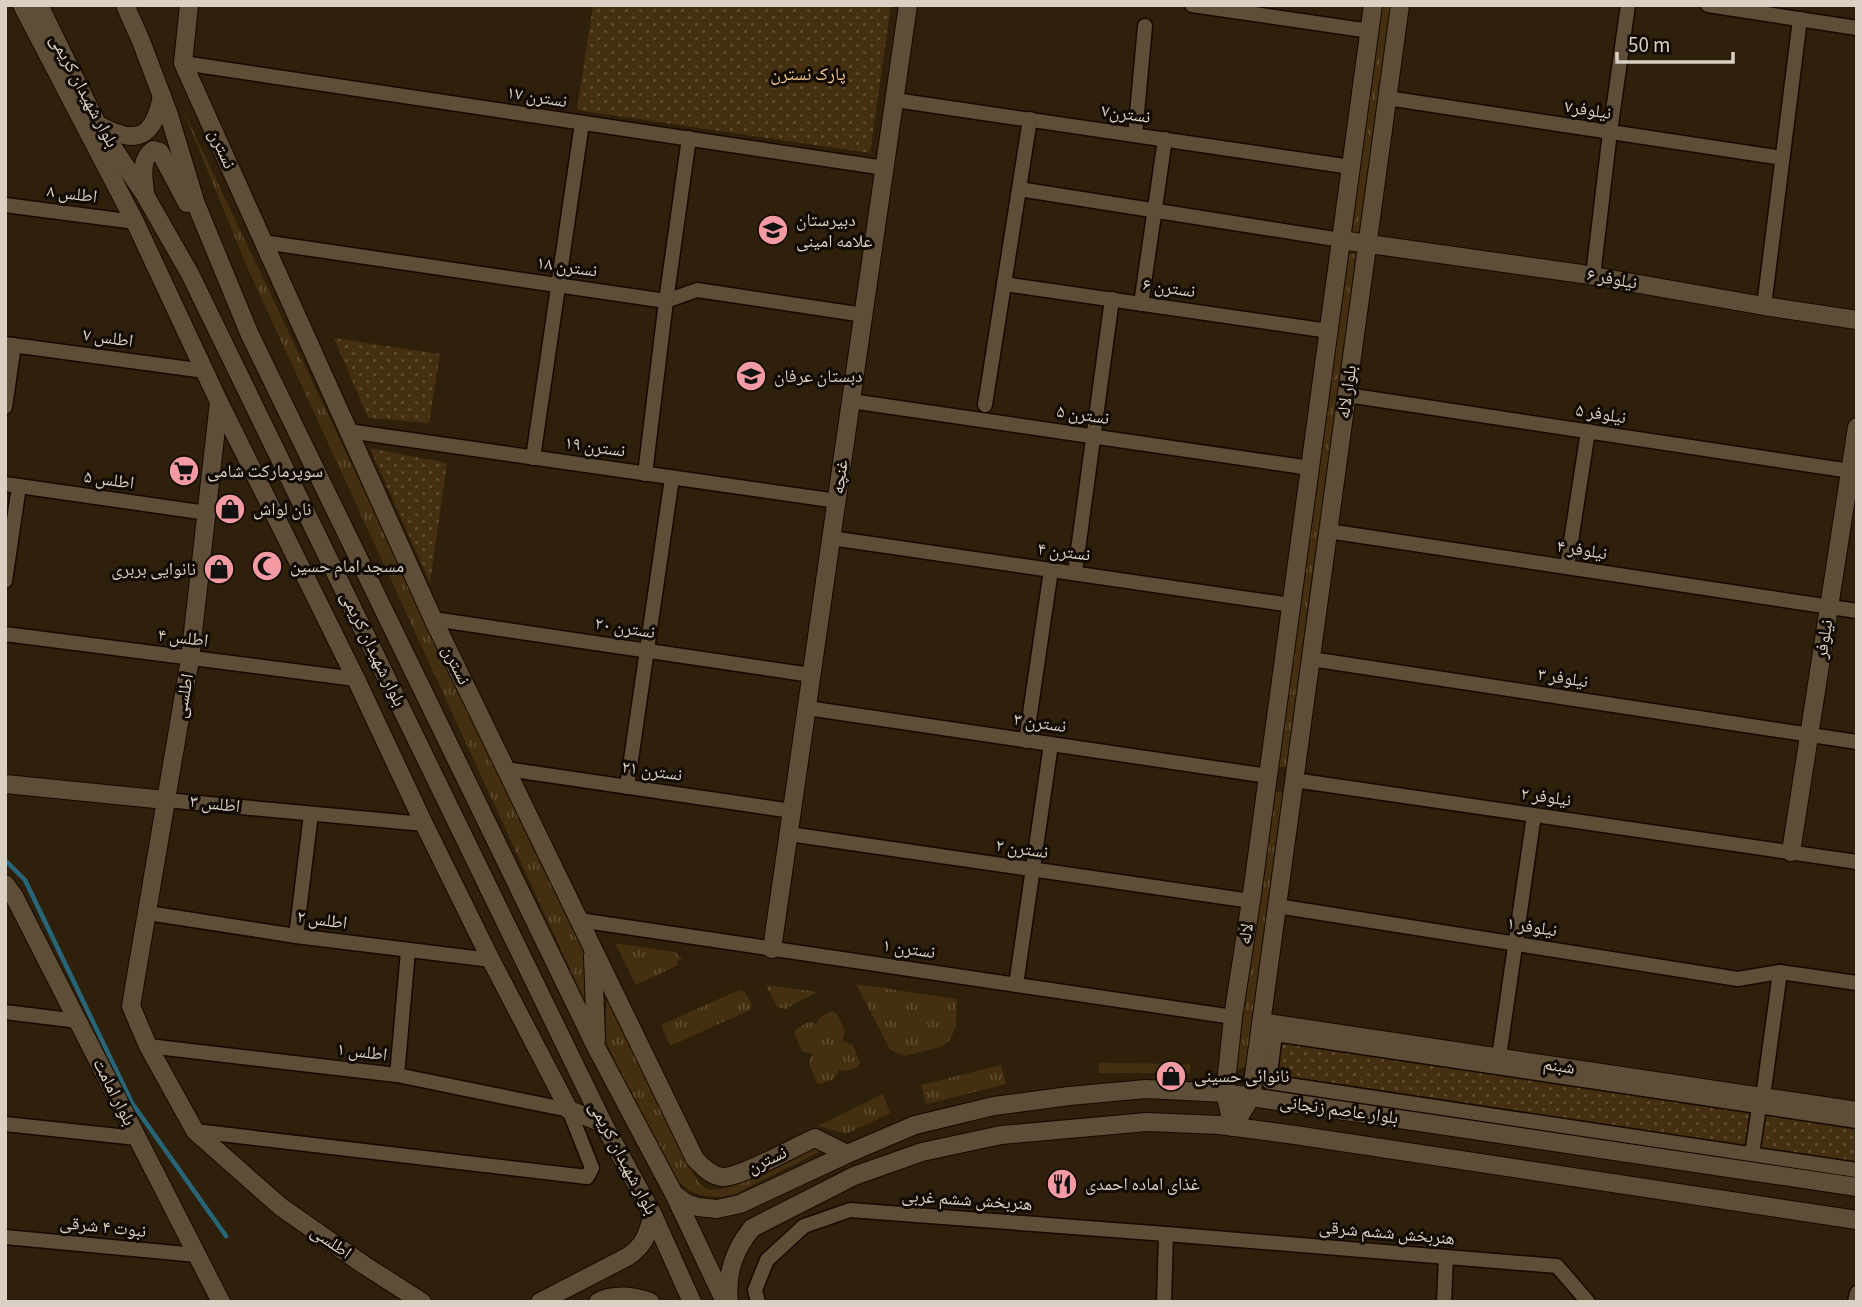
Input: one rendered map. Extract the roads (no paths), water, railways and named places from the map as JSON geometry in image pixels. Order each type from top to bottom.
[{"type":"main road","points":[[22,5],[135,222],[219,402],[491,960],[569,1110],[603,1123]]},
{"type":"main road","name":"بلوار شهیدان کریمی","points":[[39,5],[97,124],[145,195],[190,274],[603,1123],[653,1215],[692,1302]]},
{"type":"main road","name":"بلوار شهیدان کریمی","points":[[125,5],[162,95],[196,204],[250,335],[596,1046],[727,1302]]},
{"type":"main road","name":"نسترن","points":[[189,5],[183,63],[433,619],[695,1160],[707,1171],[723,1177],[740,1173],[815,1138],[847,1154]]},
{"type":"main road","name":"غنچه","points":[[772,948],[908,5]]},
{"type":"main road","name":"بلوار لاله","points":[[1268,776],[1373,5]]},
{"type":"main road","name":"بلوار لاله","points":[[1294,780],[1400,5]]},
{"type":"main road","points":[[97,124],[121,135],[140,135],[155,122],[162,95]]},
{"type":"main road","points":[[145,195],[144,162],[147,154],[153,150],[160,152],[187,203],[196,204]]},
{"type":"main road","name":"نیلوفر ۶","points":[[1341,240],[1593,276],[1857,320]]},
{"type":"main road","name":"اطلسی","points":[[219,402],[190,659],[131,1006],[148,1046],[195,1131],[281,1207],[422,1302]]},
{"type":"main road","name":"نیلوفر","points":[[1791,852],[1853,471],[1857,427]]},
{"type":"main road","points":[[1268,776],[1294,780]]},
{"type":"main road","name":"لاله","points":[[1233,1127],[1225,1093],[1233,1017],[1268,776]]},
{"type":"main road","name":"لاله","points":[[1251,1097],[1294,780]]},
{"type":"main road","name":"اطلس ۳","points":[[5,784],[166,800]]},
{"type":"main road","name":"بلوار امامت","points":[[5,884],[14,896],[221,1302]]},
{"type":"main road","points":[[593,948],[596,1046]]},
{"type":"main road","name":"شبنم","points":[[1261,1022],[1761,1102],[1857,1111]]},
{"type":"main road","name":"بلوار عاصم زنجانی","points":[[674,1194],[686,1203],[698,1207],[729,1207],[915,1125],[994,1106],[1146,1089],[1225,1093],[1857,1187]]},
{"type":"main road","points":[[1233,1127],[1251,1097]]},
{"type":"main road","name":"بلوار عاصم زنجانی","points":[[727,1302],[729,1273],[734,1255],[752,1228],[854,1176],[922,1152],[1001,1135],[1147,1122],[1233,1127],[1857,1220]]},
{"type":"main road","points":[[540,1302],[638,1250],[645,1240],[653,1215]]},
{"type":"main road","points":[[598,1302],[603,1299],[628,1297],[649,1302]]},
{"type":"street","points":[[1192,5],[1370,31]]},
{"type":"street","points":[[1593,276],[1628,5]]},
{"type":"street","points":[[1708,5],[1857,29]]},
{"type":"street","points":[[1764,306],[1800,19]]},
{"type":"street","points":[[1135,135],[1145,26]]},
{"type":"street","name":"نسترن ۱۷","points":[[183,63],[885,167]]},
{"type":"street","name":"نیلوفر۷","points":[[1387,98],[1783,159]]},
{"type":"street","name":"نسترن۷","points":[[895,100],[1351,167]]},
{"type":"street","points":[[985,405],[1030,119]]},
{"type":"street","points":[[533,457],[582,123]]},
{"type":"street","points":[[645,474],[689,138]]},
{"type":"street","points":[[1141,304],[1165,139]]},
{"type":"street","points":[[1019,189],[1341,240]]},
{"type":"street","name":"اطلس ۸","points":[[5,205],[135,222]]},
{"type":"street","name":"نسترن ۱۸","points":[[263,242],[666,301],[697,290],[864,315]]},
{"type":"street","name":"نسترن ۶","points":[[1004,284],[1329,331]]},
{"type":"street","points":[[1074,572],[1112,299]]},
{"type":"street","points":[[5,407],[10,344]]},
{"type":"street","name":"اطلس ۷","points":[[10,344],[205,371]]},
{"type":"street","name":"نیلوفر ۵","points":[[1347,395],[1853,471]]},
{"type":"street","name":"نسترن ۵","points":[[851,401],[1310,468]]},
{"type":"street","name":"نسترن ۱۹","points":[[348,431],[836,501]]},
{"type":"street","points":[[1567,567],[1588,431]]},
{"type":"street","points":[[627,787],[672,478]]},
{"type":"street","points":[[5,581],[12,485]]},
{"type":"street","name":"اطلس ۵","points":[[12,485],[207,513]]},
{"type":"street","name":"نیلوفر ۴","points":[[1328,531],[1857,611]]},
{"type":"street","name":"نسترن ۴","points":[[831,538],[1291,605]]},
{"type":"street","points":[[1026,741],[1051,570]]},
{"type":"street","name":"نسترن ۲۰","points":[[433,619],[811,675]]},
{"type":"street","name":"اطلس ۴","points":[[5,634],[356,679]]},
{"type":"street","name":"نیلوفر ۳","points":[[1311,659],[1857,741]]},
{"type":"street","name":"نسترن ۳","points":[[807,708],[1268,776]]},
{"type":"street","points":[[1016,985],[1051,744]]},
{"type":"street","name":"نسترن ۲۱","points":[[506,769],[792,811]]},
{"type":"street","name":"نیلوفر ۲","points":[[1294,780],[1857,862]]},
{"type":"street","name":"اطلس ۳","points":[[166,800],[424,824]]},
{"type":"street","points":[[296,936],[311,814]]},
{"type":"street","points":[[1499,1058],[1534,815]]},
{"type":"street","name":"نسترن ۲","points":[[789,834],[1251,901]]},
{"type":"street","name":"نیلوفر ۱","points":[[1277,905],[1738,979],[1780,972],[1857,984]]},
{"type":"street","name":"اطلس ۲","points":[[148,913],[296,936],[491,960]]},
{"type":"street","name":"نسترن ۱","points":[[579,920],[1233,1017]]},
{"type":"street","points":[[397,1075],[408,951]]},
{"type":"street","points":[[1752,1154],[1780,972]]},
{"type":"street","points":[[5,1012],[78,1021]]},
{"type":"street","points":[[1857,1121],[1761,1102],[1275,1034],[1269,1082],[1857,1170]]},
{"type":"street","name":"اطلس ۱","points":[[148,1046],[397,1075],[569,1110]]},
{"type":"street","points":[[195,1131],[587,1177],[592,1168],[569,1110]]},
{"type":"street","points":[[5,1124],[137,1138]]},
{"type":"street","name":"هنربخش ششم غربی","points":[[758,1302],[755,1290],[768,1260],[804,1226],[850,1210],[1166,1234]]},
{"type":"street","points":[[1164,1302],[1166,1234]]},
{"type":"street","name":"هنربخش ششم شرقی","points":[[1166,1234],[1557,1266],[1588,1302]]},
{"type":"street","name":"نبوت ۴ شرقی","points":[[5,1237],[197,1255]]},
{"type":"street","points":[[1444,1302],[1446,1257]]},
{"type":"street","points":[[1855,1302],[1857,1293]]},
{"type":"waterway","points":[[5,860],[25,880],[132,1103],[226,1236]]},
{"type":"place","name":"دبیرستان علامه امینی","points":[[773,230]]},
{"type":"place","name":"دبستان عرفان","points":[[751,376]]},
{"type":"place","name":"سوپرمارکت شامی","points":[[184,471]]},
{"type":"place","name":"نان لواش","points":[[230,509]]},
{"type":"place","name":"مسجد امام حسین","points":[[267,566]]},
{"type":"place","name":"نانوایی بربری","points":[[219,569]]},
{"type":"place","name":"نانوائی حسینی","points":[[1171,1076]]},
{"type":"place","name":"غذای اماده احمدی","points":[[1062,1184]]},
{"type":"park label","name":"پارک نسترن","points":[[808,74]]}]
